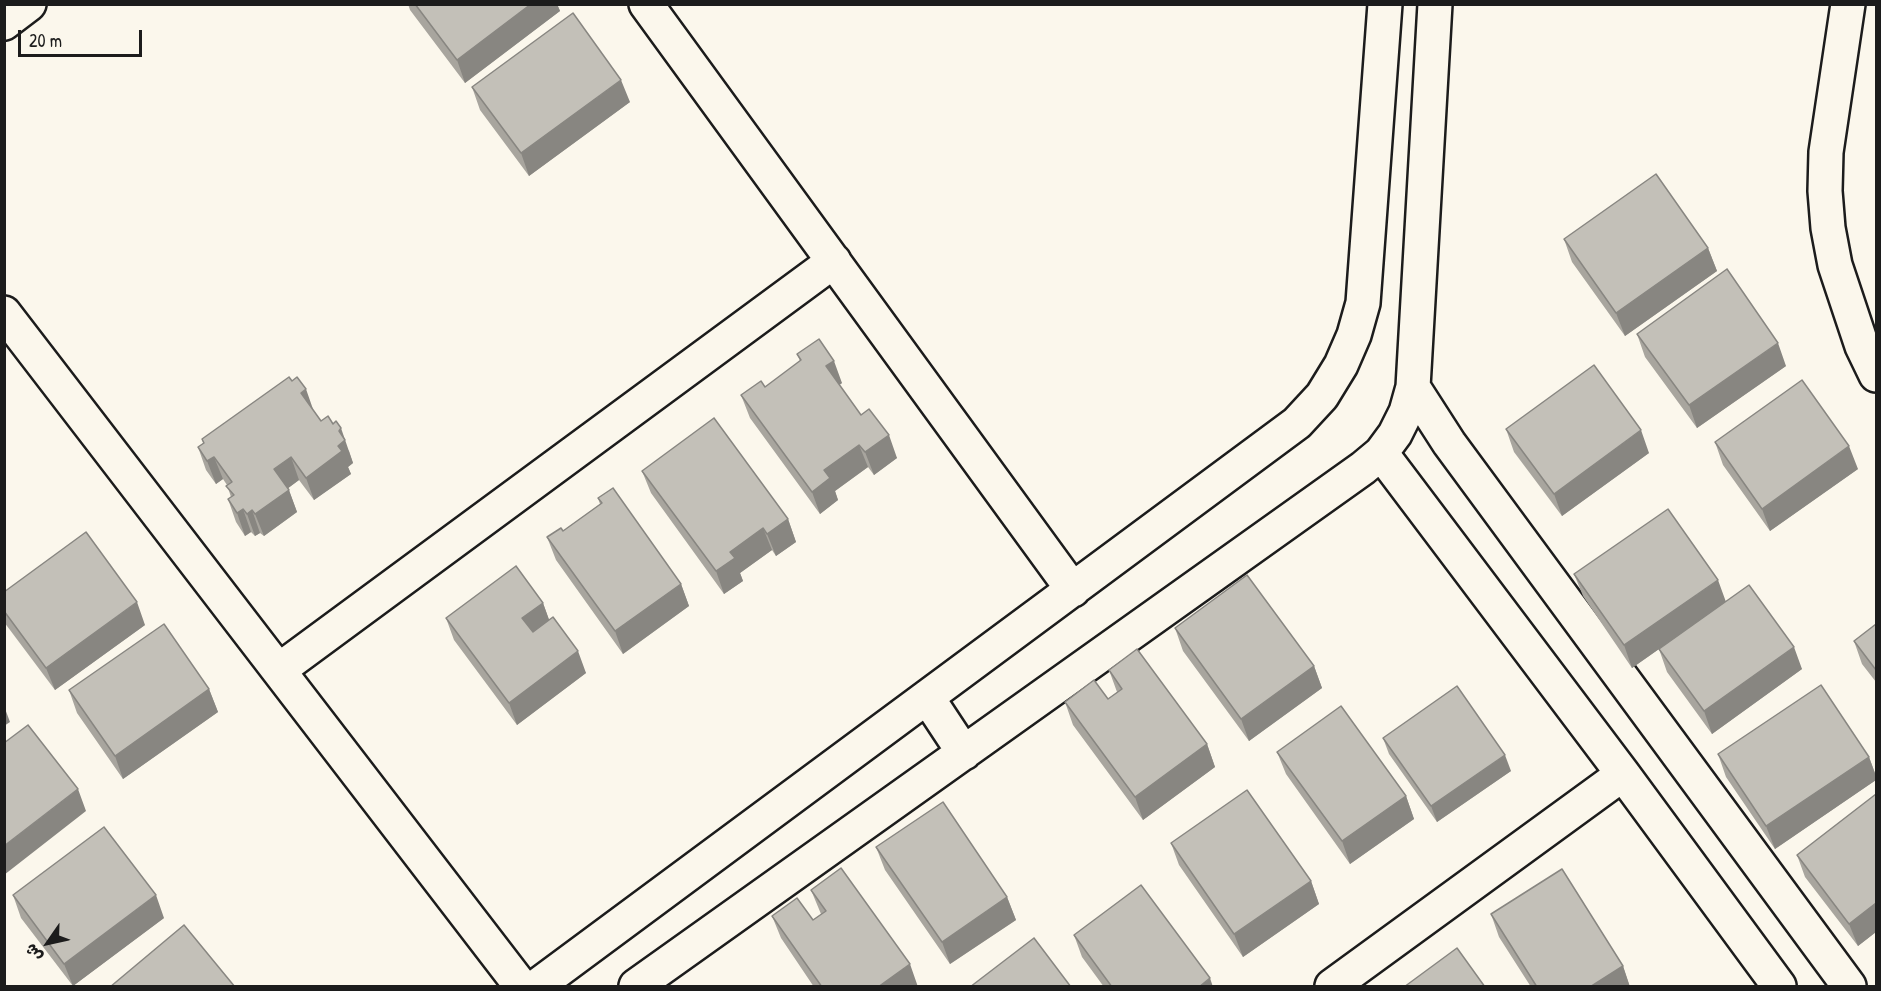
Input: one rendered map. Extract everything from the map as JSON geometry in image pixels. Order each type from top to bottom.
[{"type":"street","points":[[4,23],[29,4]]},
{"type":"street","points":[[646,4],[1072,590]]},
{"type":"street","points":[[537,987],[1297,423],[1322,396],[1341,365],[1354,334],[1363,303],[1385,4]]},
{"type":"street","points":[[636,987],[1381,453],[1395,434],[1406,412],[1413,387],[1435,4]]},
{"type":"street","points":[[1848,4],[1826,152],[1827,219],[1834,265],[1862,346],[1876,375]]},
{"type":"street","points":[[279,670],[834,261]]},
{"type":"street","points":[[4,313],[520,987]]},
{"type":"street","points":[[1413,387],[1456,453],[1849,987]]},
{"type":"street","points":[[1381,453],[1623,774],[1779,987]]},
{"type":"street","points":[[927,697],[964,753]]},
{"type":"street","points":[[1332,987],[1623,774]]},
{"type":"building","points":[[415,4],[531,4],[457,60]]},
{"type":"building","points":[[573,13],[621,80],[521,153],[472,87]]},
{"type":"building","points":[[1656,174],[1708,248],[1616,313],[1564,239]]},
{"type":"building","points":[[1727,269],[1778,343],[1689,405],[1637,334]]},
{"type":"building","points":[[819,339],[834,361],[826,366],[861,415],[869,409],[889,435],[865,452],[859,445],[824,470],[830,478],[812,492],[741,395],[761,381],[765,387],[801,360],[797,354]]},
{"type":"building","points":[[1594,365],[1641,430],[1554,494],[1506,429]]},
{"type":"building","points":[[289,377],[292,381],[297,377],[306,389],[301,393],[321,421],[328,416],[333,424],[336,421],[345,440],[338,446],[342,451],[306,478],[291,457],[274,469],[289,490],[255,514],[252,510],[247,514],[243,509],[237,513],[228,499],[234,495],[226,486],[232,482],[214,457],[207,461],[198,447],[204,443],[202,439]]},
{"type":"building","points":[[1802,380],[1849,446],[1762,509],[1715,442]]},
{"type":"building","points":[[714,418],[788,519],[767,534],[763,528],[730,552],[735,558],[716,571],[642,471]]},
{"type":"building","points":[[613,488],[681,584],[615,631],[547,537],[561,528],[563,531],[602,503],[598,498]]},
{"type":"building","points":[[1668,509],[1718,580],[1624,645],[1574,574]]},
{"type":"building","points":[[86,532],[137,602],[46,668],[4,611],[4,592]]},
{"type":"building","points":[[516,566],[543,603],[522,618],[533,632],[553,617],[578,651],[509,703],[446,618]]},
{"type":"building","points":[[1247,575],[1314,666],[1241,719],[1175,628]]},
{"type":"building","points":[[1749,585],[1794,647],[1704,711],[1659,649]]},
{"type":"building","points":[[164,624],[209,689],[115,756],[69,690]]},
{"type":"building","points":[[1876,624],[1876,670],[1854,641]]},
{"type":"building","points":[[1137,649],[1207,744],[1135,797],[1065,702],[1094,680],[1108,699],[1122,689],[1109,670]]},
{"type":"building","points":[[1821,685],[1869,757],[1766,826],[1718,754]]},
{"type":"building","points":[[1457,686],[1505,755],[1431,806],[1383,738]]},
{"type":"building","points":[[1341,706],[1406,796],[1342,841],[1277,752]]},
{"type":"building","points":[[28,725],[78,789],[4,846],[4,743]]},
{"type":"building","points":[[1247,790],[1311,881],[1234,934],[1171,843]]},
{"type":"building","points":[[1876,794],[1876,903],[1849,924],[1797,855]]},
{"type":"building","points":[[943,802],[1007,897],[942,942],[876,847]]},
{"type":"building","points":[[104,827],[156,895],[64,964],[13,895]]},
{"type":"building","points":[[841,868],[910,964],[878,987],[822,987],[772,916],[797,898],[813,920],[826,911],[811,890]]},
{"type":"building","points":[[1562,869],[1623,966],[1590,987],[1537,987],[1491,914]]},
{"type":"building","points":[[1141,885],[1210,978],[1199,987],[1112,987],[1074,935]]},
{"type":"building","points":[[184,925],[235,987],[110,987]]},
{"type":"building","points":[[1034,938],[1071,987],[970,987]]},
{"type":"building","points":[[1457,948],[1485,987],[1404,987]]}]
